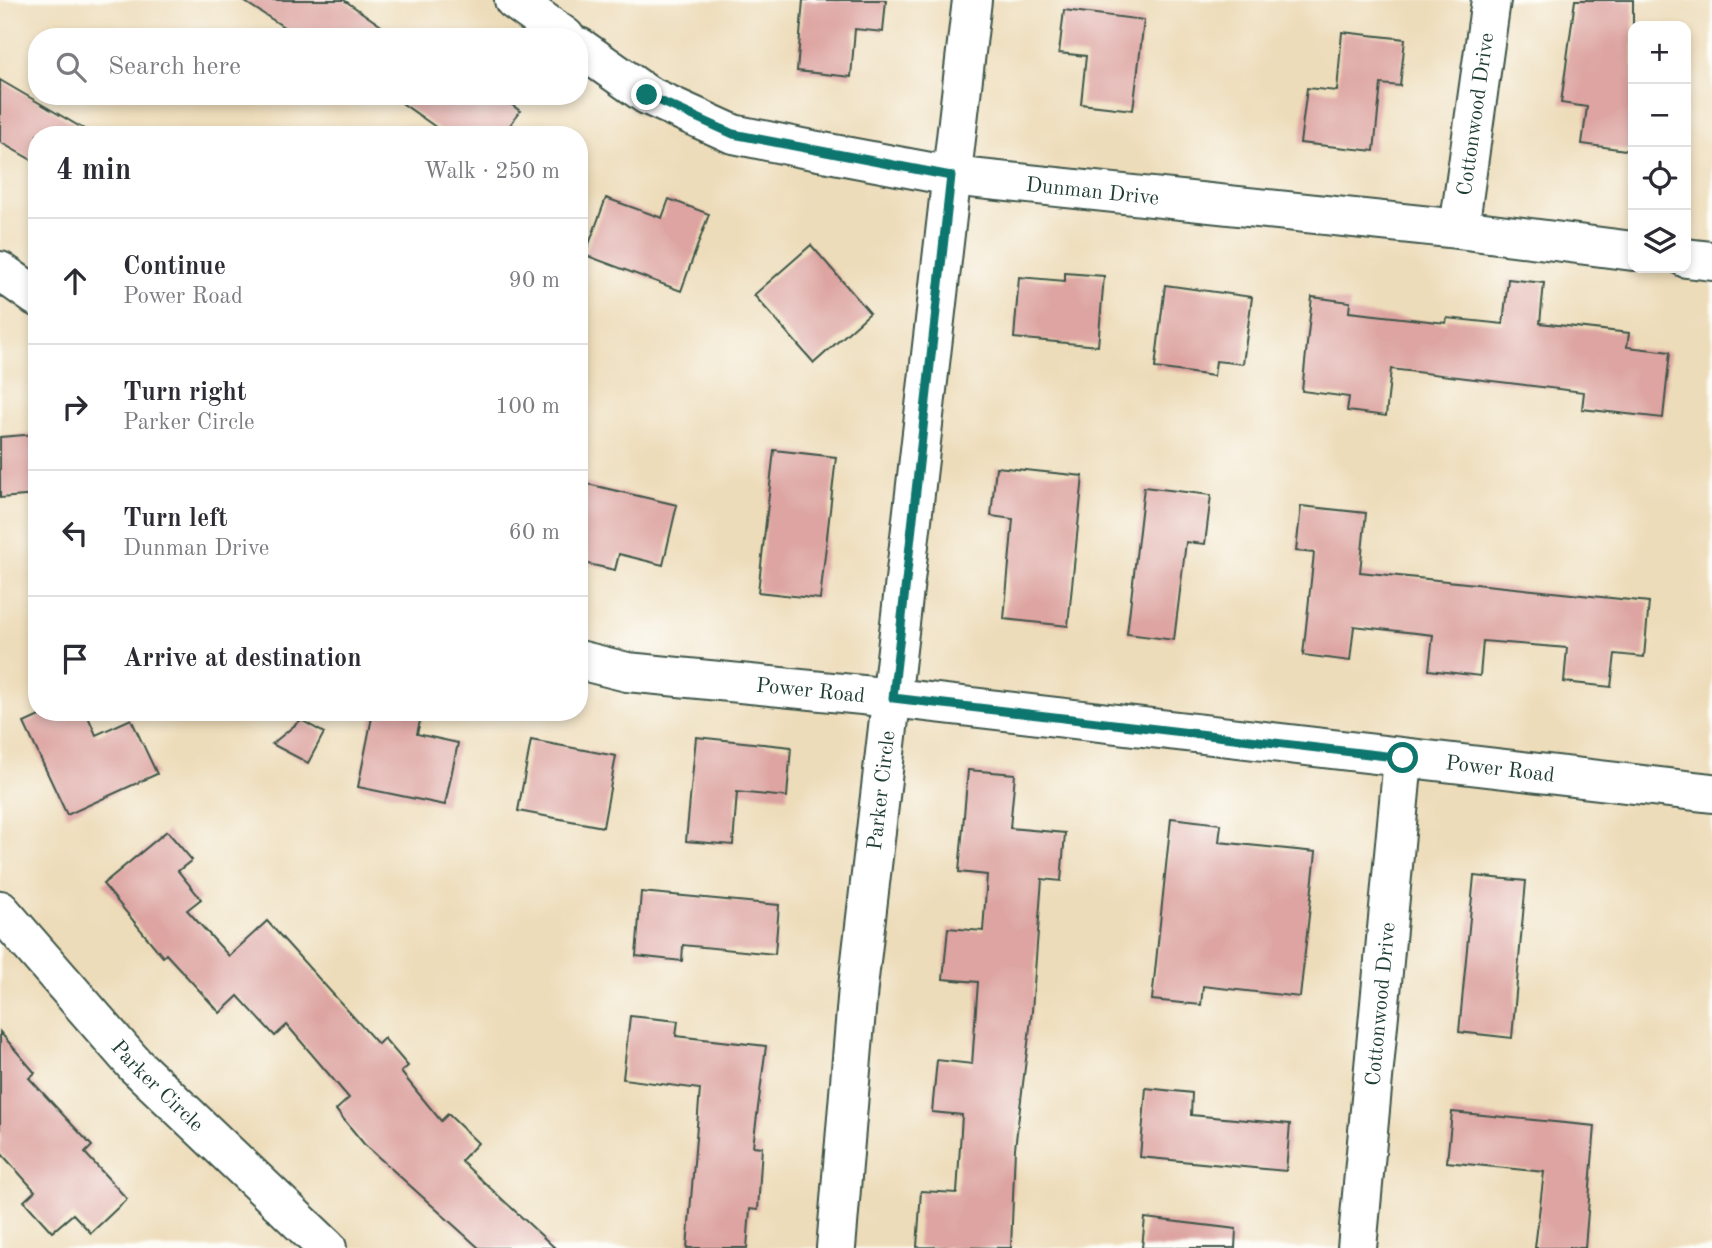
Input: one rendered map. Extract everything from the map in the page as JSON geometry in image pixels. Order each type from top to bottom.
[{"type":"street","points":[[514,0],[553,28]]},
{"type":"street","name":"Parker Circle","points":[[836,1248],[858,987],[972,0]]},
{"type":"street","name":"Cottonwood Drive","points":[[1459,229],[1492,0]]},
{"type":"street","name":"Dunman Drive","points":[[588,53],[647,95],[733,134],[951,176],[1459,229],[1628,250]]},
{"type":"street","points":[[1691,259],[1712,261]]},
{"type":"street","points":[[0,271],[28,291]]},
{"type":"street","name":"Power Road","points":[[588,662],[627,672],[893,698],[1712,793]]},
{"type":"street","name":"Cottonwood Drive","points":[[1357,1248],[1403,758]]},
{"type":"street","name":"Parker Circle","points":[[0,910],[135,1065],[327,1248]]},
{"type":"building","points":[[242,0],[344,0],[384,28],[286,28]]},
{"type":"building","points":[[803,0],[886,0],[883,32],[855,29],[851,77],[797,71]]},
{"type":"building","points":[[1575,0],[1633,0],[1633,21],[1628,21],[1628,150],[1582,144],[1587,107],[1561,103]]},
{"type":"building","points":[[1064,10],[1144,20],[1133,110],[1081,104],[1086,56],[1059,53]]},
{"type":"building","points":[[1342,32],[1405,39],[1400,86],[1381,84],[1374,151],[1300,143],[1307,88],[1337,91]]},
{"type":"building","points":[[0,80],[28,96],[28,105],[43,105],[79,126],[28,126],[28,158],[0,142]]},
{"type":"building","points":[[405,105],[512,105],[520,111],[509,126],[434,126]]},
{"type":"building","points":[[606,198],[662,218],[669,199],[709,214],[681,291],[588,256],[588,247]]},
{"type":"building","points":[[811,245],[870,313],[814,363],[754,295]]},
{"type":"building","points":[[1065,273],[1104,276],[1098,346],[1014,338],[1019,277],[1065,281]]},
{"type":"building","points":[[1508,279],[1544,283],[1540,323],[1629,333],[1627,347],[1670,352],[1663,418],[1582,409],[1584,392],[1391,369],[1386,416],[1347,411],[1349,397],[1302,391],[1312,297],[1350,302],[1349,312],[1446,323],[1447,318],[1503,324]]},
{"type":"building","points":[[1165,285],[1252,297],[1243,364],[1216,361],[1214,376],[1155,368]]},
{"type":"building","points":[[28,435],[28,496],[0,498],[0,437]]},
{"type":"building","points":[[774,450],[836,457],[820,599],[758,592]]},
{"type":"building","points":[[996,467],[1083,476],[1068,626],[1004,619],[1013,519],[991,516]]},
{"type":"building","points":[[588,484],[677,505],[663,565],[619,554],[615,570],[588,564]]},
{"type":"building","points":[[1144,487],[1211,495],[1205,544],[1186,542],[1174,640],[1127,634]]},
{"type":"building","points":[[1301,506],[1366,513],[1360,572],[1649,602],[1644,657],[1615,654],[1611,687],[1564,682],[1567,648],[1483,641],[1480,676],[1429,670],[1433,635],[1354,626],[1350,661],[1303,655],[1314,553],[1296,551]]},
{"type":"building","points":[[90,721],[96,735],[132,721],[157,774],[67,815],[24,723]]},
{"type":"building","points":[[300,721],[324,733],[308,763],[272,744]]},
{"type":"building","points":[[371,721],[420,721],[417,734],[458,743],[445,805],[358,787]]},
{"type":"building","points":[[696,737],[791,747],[787,797],[737,792],[733,845],[686,841]]},
{"type":"building","points":[[531,740],[616,756],[603,827],[518,811]]},
{"type":"building","points":[[968,770],[1015,774],[1010,828],[1065,833],[1061,881],[1042,879],[1032,1011],[1015,1148],[1011,1248],[917,1247],[921,1191],[957,1193],[962,1115],[932,1112],[937,1060],[972,1064],[978,982],[943,979],[948,928],[983,931],[987,875],[959,872]]},
{"type":"building","points":[[1171,818],[1221,824],[1219,842],[1316,852],[1300,997],[1203,986],[1201,1005],[1152,1000]]},
{"type":"building","points":[[167,831],[192,860],[178,871],[201,899],[187,910],[229,956],[267,921],[378,1044],[384,1038],[408,1066],[401,1072],[441,1121],[448,1114],[478,1143],[461,1161],[555,1248],[479,1248],[364,1144],[336,1110],[349,1098],[287,1025],[275,1036],[238,996],[220,1013],[166,954],[163,957],[103,884]]},
{"type":"building","points":[[1474,876],[1526,881],[1512,1038],[1459,1032]]},
{"type":"building","points":[[641,892],[779,905],[775,954],[683,945],[682,961],[636,956]]},
{"type":"building","points":[[630,1016],[678,1021],[676,1036],[766,1046],[753,1146],[762,1147],[758,1210],[750,1209],[747,1248],[687,1248],[700,1089],[623,1079]]},
{"type":"building","points":[[0,1032],[35,1073],[29,1078],[92,1146],[85,1153],[127,1199],[91,1233],[73,1214],[52,1232],[24,1201],[35,1191],[0,1152]]},
{"type":"building","points":[[1146,1088],[1192,1093],[1191,1115],[1290,1124],[1286,1171],[1140,1157]]},
{"type":"building","points":[[1452,1112],[1595,1126],[1585,1248],[1535,1248],[1544,1172],[1447,1162]]},
{"type":"building","points":[[1145,1218],[1236,1229],[1235,1248],[1142,1248]]},
{"type":"route","points":[[647,95],[733,134],[951,176],[893,698],[1403,758]]}]
